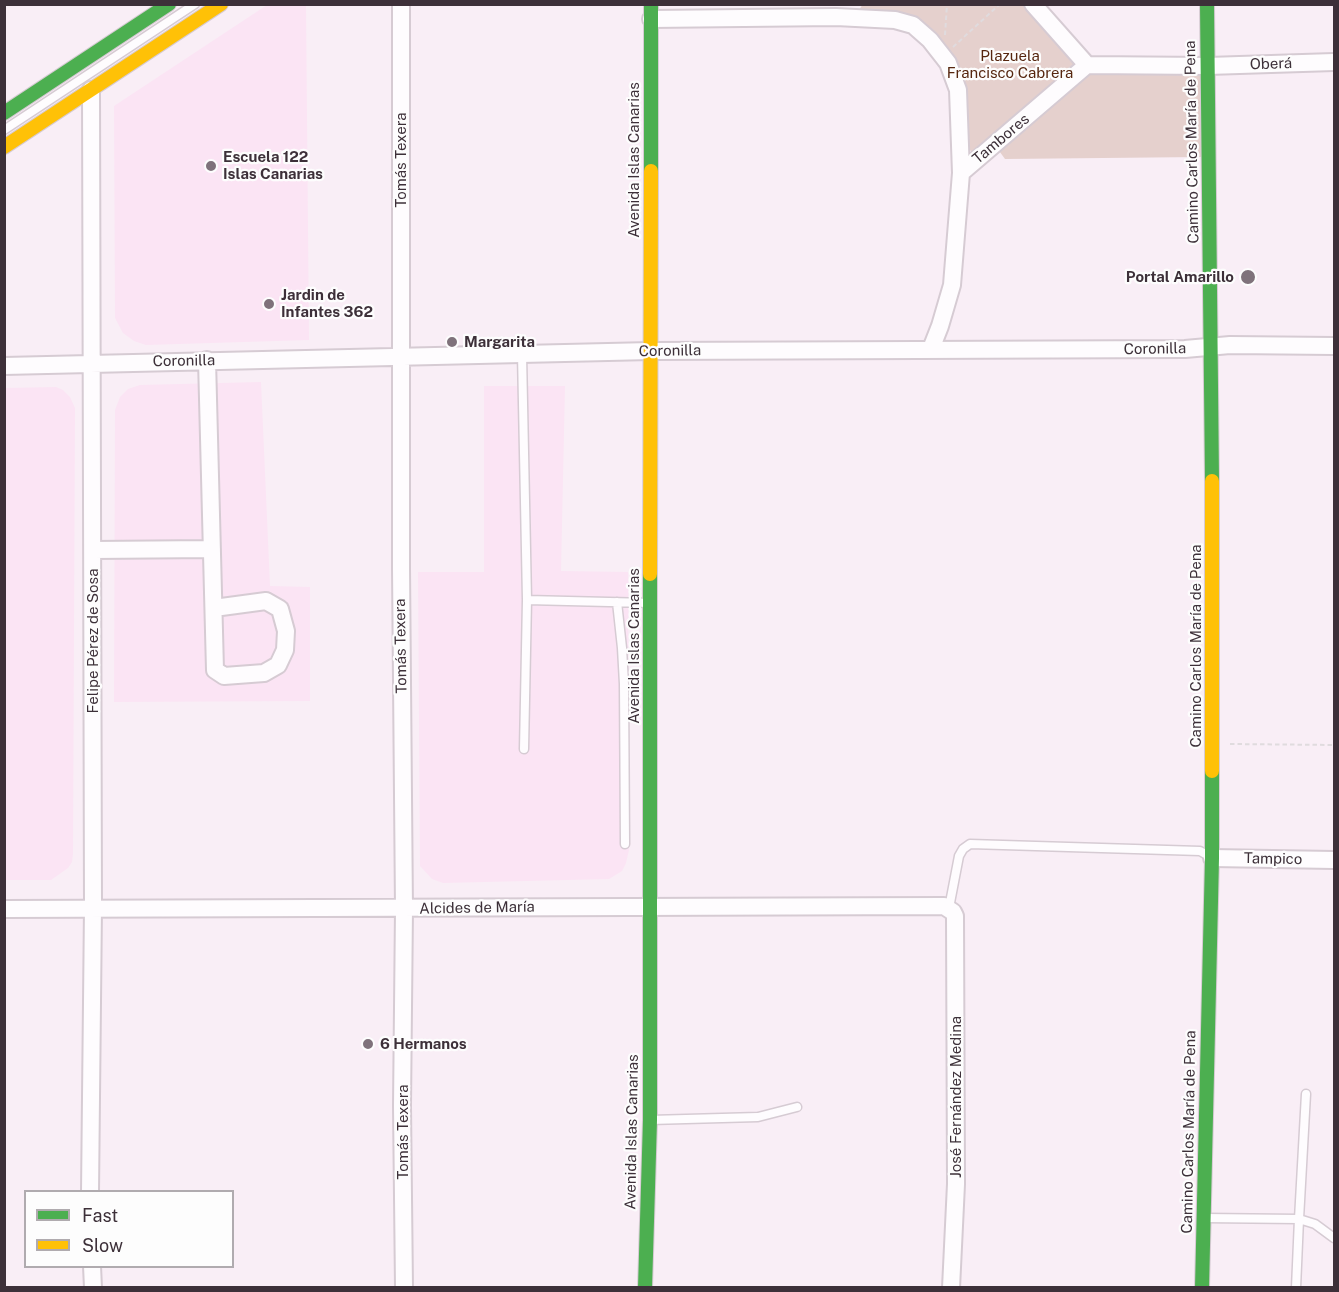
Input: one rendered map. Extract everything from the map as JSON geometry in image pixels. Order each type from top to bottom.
[{"type":"street","points":[[4,113],[169,4]]},
{"type":"street","points":[[4,147],[221,4]]},
{"type":"street","name":"Tomás Texera","points":[[401,4],[400,568],[404,909],[402,1106],[404,1287]]},
{"type":"street","points":[[836,17],[850,4]]},
{"type":"street","points":[[1033,4],[1087,65]]},
{"type":"street","name":"Camino Carlos María de Pena","points":[[1202,1287],[1213,743],[1212,346],[1207,4]]},
{"type":"street","name":"Tambores","points":[[651,11],[895,20],[914,25],[943,56],[953,73],[958,90],[962,172]]},
{"type":"street","name":"Avenida Islas Canarias","points":[[645,1287],[650,1120],[651,11]]},
{"type":"street","name":"Oberá","points":[[1087,65],[1208,66],[1335,62]]},
{"type":"street","name":"Tambores","points":[[962,172],[1087,65]]},
{"type":"street","name":"Felipe Pérez de Sosa","points":[[90,1190],[93,907],[91,90]]},
{"type":"street","points":[[931,349],[951,285],[962,172]]},
{"type":"street","name":"Coronilla","points":[[4,366],[651,351],[1185,349],[1230,345],[1335,346]]},
{"type":"street","points":[[207,360],[215,670],[224,676],[264,673],[278,665],[285,650],[286,631],[280,609],[266,602],[214,608]]},
{"type":"street","points":[[93,550],[212,549]]},
{"type":"street","name":"Tampico","points":[[1212,858],[1335,860]]},
{"type":"street","name":"Alcides de María","points":[[4,909],[944,906],[949,908]]},
{"type":"street","name":"José Fernández Medina","points":[[949,908],[955,916],[957,1066],[956,1184],[951,1287]]},
{"type":"street","points":[[92,1268],[93,1287]]},
{"type":"lane","points":[[4,130],[195,4]]},
{"type":"lane","points":[[522,354],[527,600],[524,749]]},
{"type":"lane","points":[[527,600],[651,603]]},
{"type":"lane","points":[[617,602],[623,672],[625,844]]},
{"type":"lane","points":[[949,908],[959,856],[970,844],[1200,851],[1212,858]]},
{"type":"lane","points":[[1296,1287],[1306,1094]]},
{"type":"lane","points":[[650,1120],[758,1117],[797,1107]]},
{"type":"lane","points":[[1203,1218],[1299,1219],[1315,1224],[1335,1238]]},
{"type":"path","points":[[943,56],[947,4]]},
{"type":"path","points":[[943,56],[1000,4]]},
{"type":"path","points":[[1213,743],[1335,745]]},
{"type":"shaded area","name":"Escuela 122 Islas Canarias","points":[[267,5],[306,5],[309,340],[146,345],[134,341],[123,333],[115,318],[114,106]]},
{"type":"shaded area","points":[[261,382],[270,586],[310,587],[310,701],[114,702],[115,410],[120,397],[128,389],[140,385]]},
{"type":"shaded area","points":[[484,386],[565,386],[561,571],[628,572],[629,850],[622,871],[609,879],[443,883],[432,879],[420,866],[418,572],[484,572]]},
{"type":"shaded area","points":[[56,387],[70,397],[75,408],[73,853],[72,862],[68,868],[51,880],[5,880],[5,388]]},
{"type":"green space","name":"Plazuela Francisco Cabrera","points":[[863,4],[1024,5],[1075,64],[972,153],[968,147],[968,98],[958,66],[930,33],[861,13],[859,10]]},
{"type":"green space","points":[[1107,71],[1189,72],[1202,75],[1201,157],[1005,159],[997,148],[1080,80],[1091,73]]},
{"type":"traffic: fast","points":[[4,113],[169,4]]},
{"type":"traffic: fast","points":[[651,4],[651,171]]},
{"type":"traffic: fast","points":[[1207,4],[1212,481]]},
{"type":"traffic: fast","points":[[645,1288],[650,1120],[650,574]]},
{"type":"traffic: fast","points":[[1202,1288],[1212,771]]},
{"type":"traffic: slow","points":[[4,147],[221,4]]},
{"type":"traffic: slow","points":[[650,574],[651,171]]},
{"type":"traffic: slow","points":[[1212,481],[1212,771]]},
{"type":"place","name":"Escuela 122 Islas Canarias","points":[[211,166]]},
{"type":"place","name":"Portal Amarillo","points":[[1248,277]]},
{"type":"place","name":"Jardin de Infantes 362","points":[[269,304]]},
{"type":"place","name":"Margarita","points":[[452,342]]},
{"type":"place","name":"6 Hermanos","points":[[368,1044]]}]
